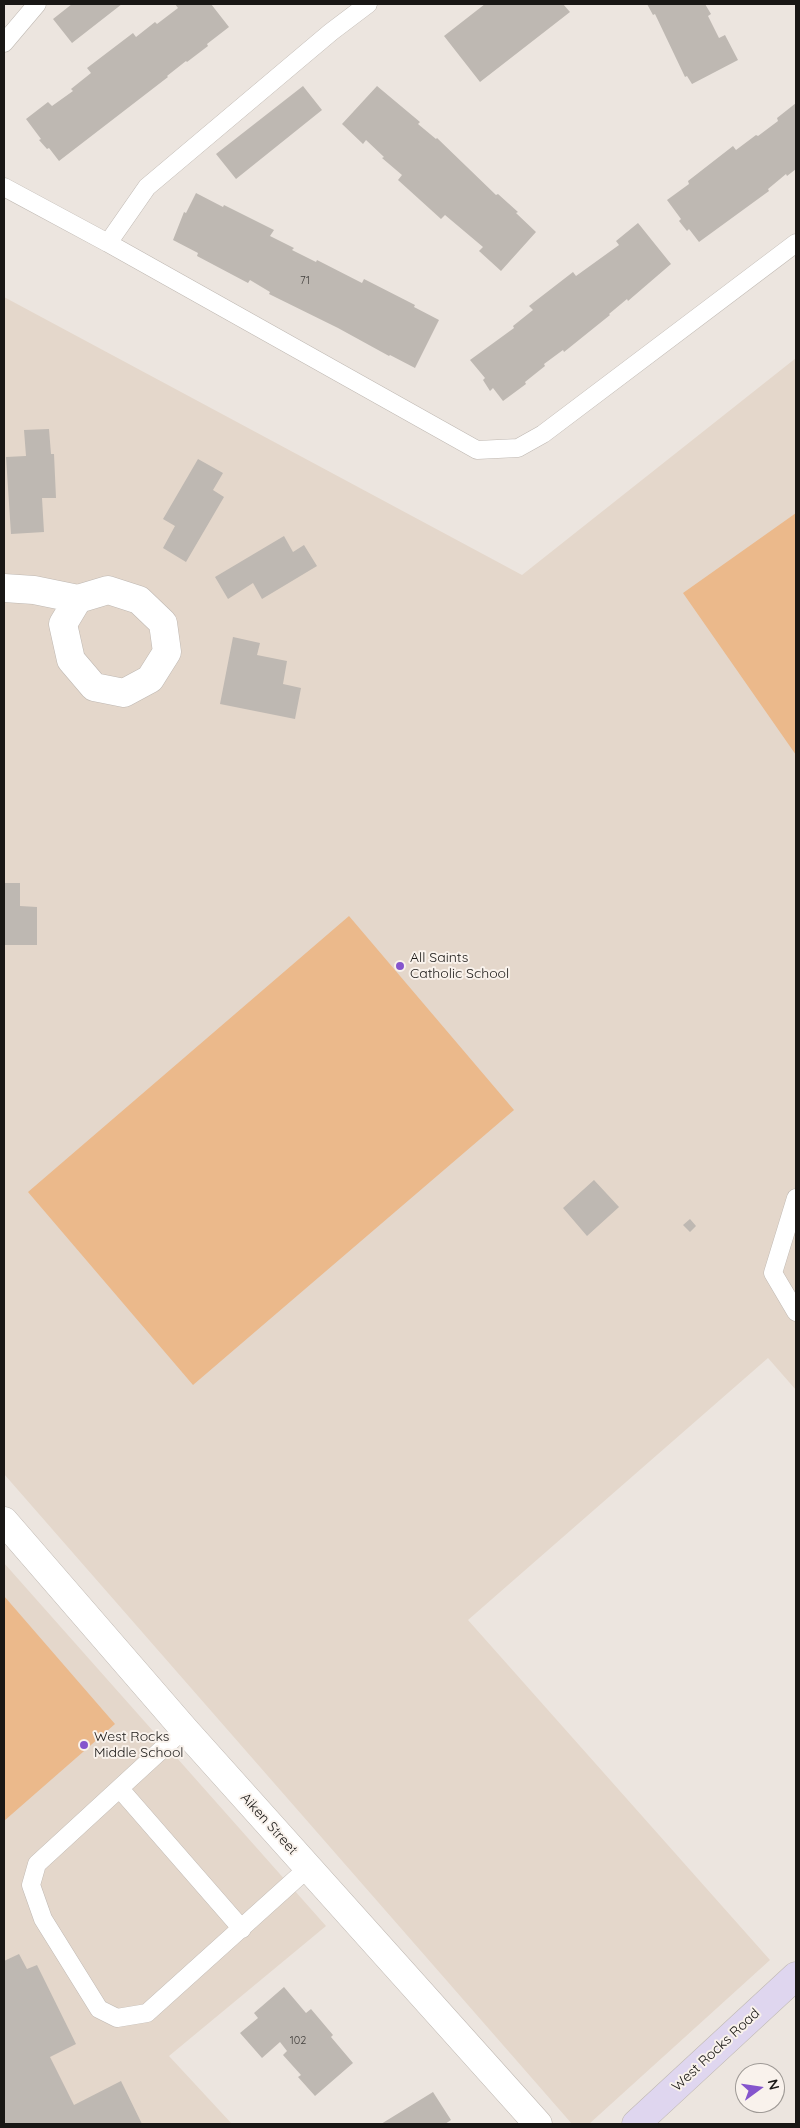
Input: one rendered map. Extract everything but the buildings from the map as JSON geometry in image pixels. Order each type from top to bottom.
[{"type":"main road","name":"West Rocks Road","points":[[636,2124],[794,1982]]},
{"type":"street","points":[[4,588],[34,590],[78,599]]},
{"type":"street","name":"Aiken Street","points":[[4,1521],[184,1729],[538,2124]]},
{"type":"lane","points":[[4,43],[37,4]]},
{"type":"lane","points":[[108,243],[147,187],[368,4]]},
{"type":"lane","points":[[4,186],[477,450],[518,448],[543,434],[796,243]]},
{"type":"lane","points":[[796,1198],[773,1273],[796,1312]]},
{"type":"lane","points":[[184,1729],[38,1864],[30,1886],[43,1919],[99,2009],[117,2018],[147,2014],[308,1868]]},
{"type":"lane","points":[[120,1789],[242,1929]]},
{"type":"shaded area","name":"All Saints Catholic School","points":[[4,297],[522,575],[796,358],[796,1390],[768,1358],[468,1620],[770,1960],[589,2124],[572,2124],[4,1474]]},
{"type":"shaded area","points":[[796,513],[796,755],[683,593]]},
{"type":"shaded area","points":[[349,916],[514,1110],[193,1385],[28,1192]]},
{"type":"shaded area","name":"West Rocks Middle School","points":[[4,1563],[326,1926],[169,2056],[232,2124],[4,2124]]},
{"type":"shaded area","points":[[4,1596],[115,1724],[4,1821]]},
{"type":"place","name":"All Saints Catholic School","points":[[400,966]]},
{"type":"place","name":"West Rocks Middle School","points":[[84,1745]]}]
